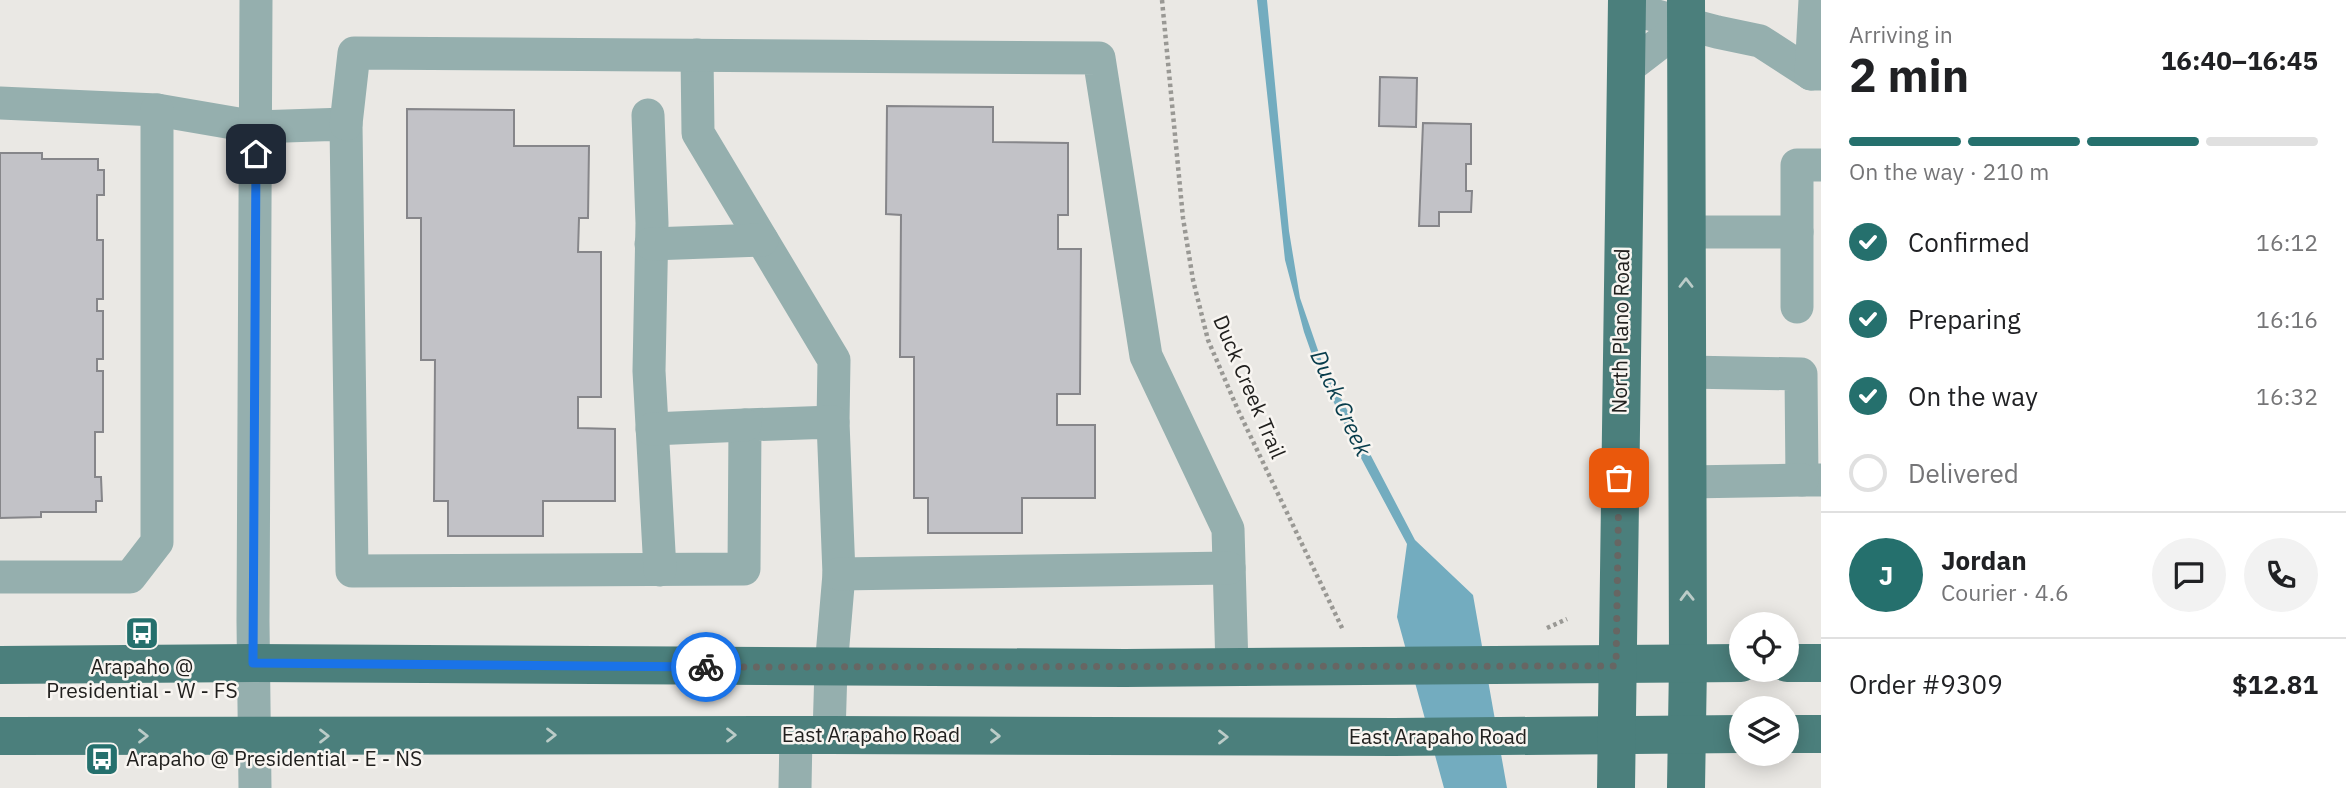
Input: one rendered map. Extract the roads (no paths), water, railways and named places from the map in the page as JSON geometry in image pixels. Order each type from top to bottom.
[{"type":"main road","name":"North Plano Road","points":[[1616,788],[1627,4]]},
{"type":"main road","points":[[1686,11],[1686,788]]},
{"type":"main road","points":[[0,664],[1372,667],[1729,663]]},
{"type":"main road","points":[[1799,663],[1821,663]]},
{"type":"main road","name":"East Arapaho Road","points":[[0,736],[1616,737],[1729,734]]},
{"type":"main road","points":[[1799,734],[1821,734]]},
{"type":"street","points":[[255,788],[253,663],[256,0]]},
{"type":"street","points":[[1815,0],[1816,74]]},
{"type":"street","points":[[1627,4],[1686,11],[1760,41],[1816,74]]},
{"type":"street","points":[[1625,70],[1686,11]]},
{"type":"street","points":[[744,425],[744,569],[352,571],[346,124],[354,53],[1099,58],[1146,356],[1228,529],[1232,667]]},
{"type":"street","points":[[697,55],[698,133],[834,360],[833,422],[839,574],[831,667],[795,788]]},
{"type":"street","points":[[0,103],[156,110],[256,127],[346,124]]},
{"type":"street","points":[[0,577],[130,577],[157,542],[156,110]]},
{"type":"street","points":[[648,115],[652,244],[649,371],[660,569]]},
{"type":"street","points":[[1797,307],[1797,164],[1821,165]]},
{"type":"street","points":[[1686,232],[1797,232]]},
{"type":"street","points":[[652,244],[762,240]]},
{"type":"street","points":[[1686,372],[1801,374],[1811,480],[1686,482]]},
{"type":"street","points":[[652,429],[833,422]]},
{"type":"street","points":[[839,574],[1229,568]]},
{"type":"water","name":"Duck Creek","points":[[1257,0],[1267,0],[1289,231],[1300,298],[1322,362],[1415,540],[1473,595],[1507,788],[1444,788],[1397,617],[1407,544],[1316,366],[1285,260]]},
{"type":"place","name":"Arapaho @ Presidential - W - FS","points":[[142,633]]},
{"type":"place","name":"Arapaho @ Presidential - E - NS","points":[[102,759]]}]
